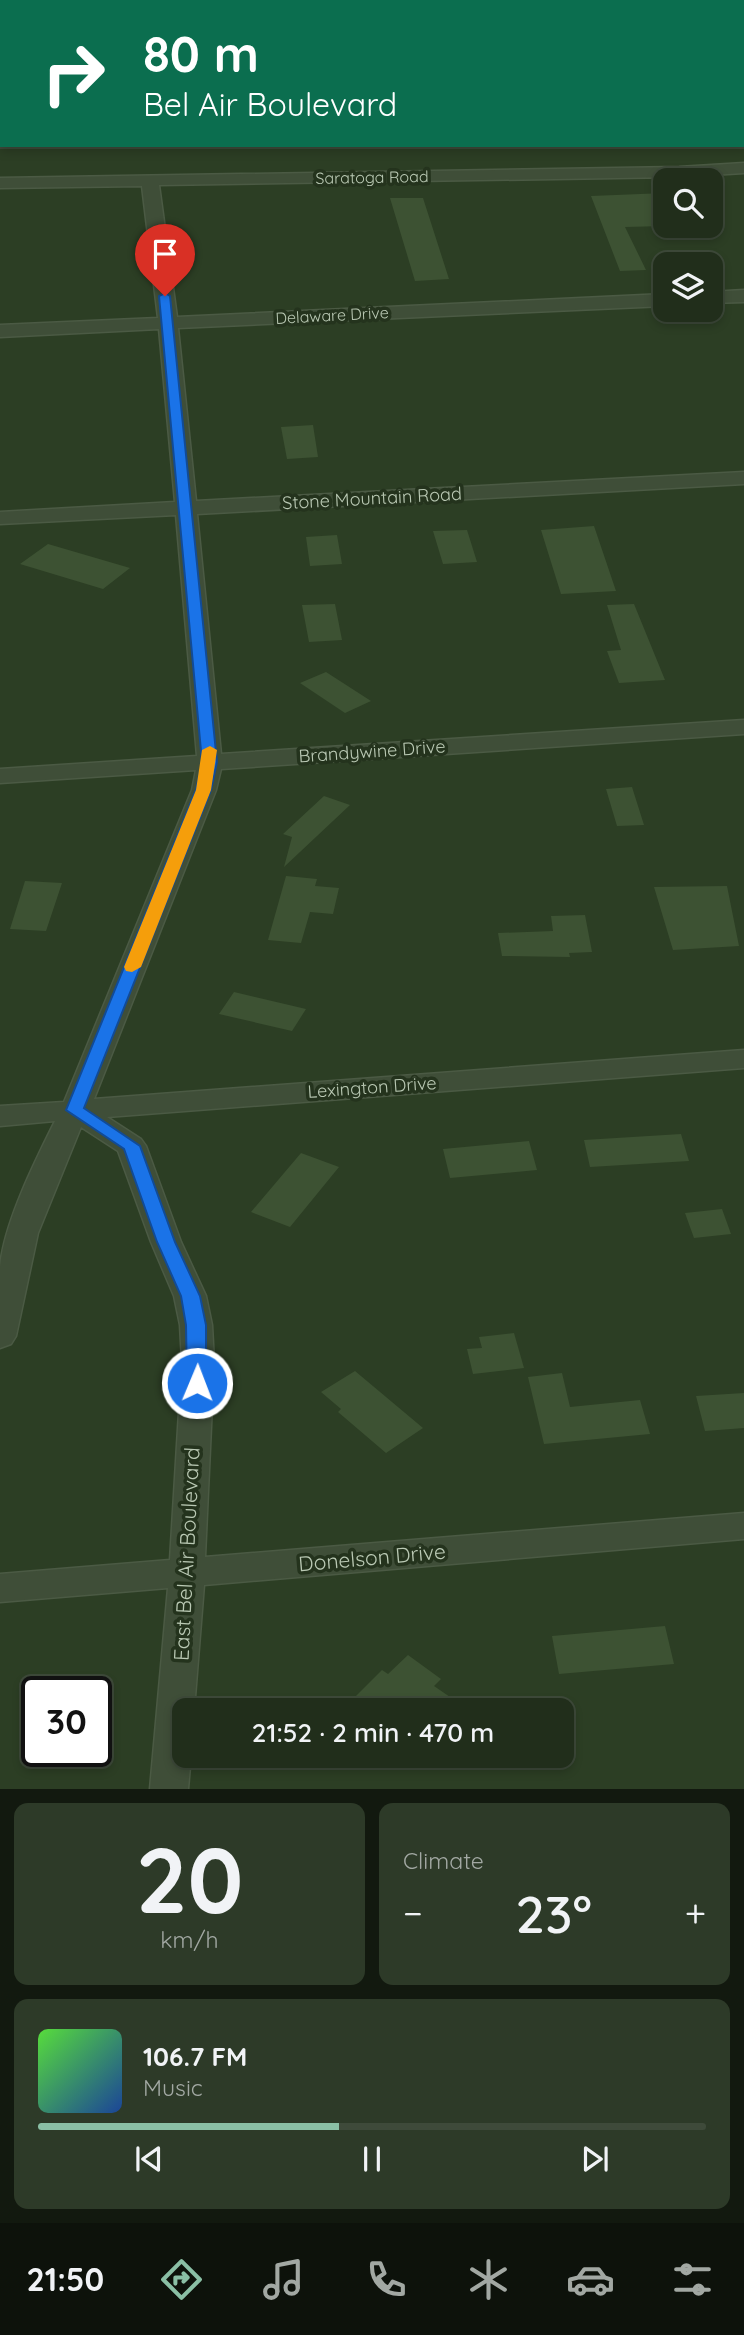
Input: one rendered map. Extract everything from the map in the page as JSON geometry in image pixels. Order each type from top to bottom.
[{"type":"street","name":"Saratoga Road","points":[[0,183],[679,172],[744,168]]},
{"type":"street","points":[[0,1336],[23,1233],[204,790],[210,762],[168,323],[150,181]]},
{"type":"street","points":[[723,297],[744,296]]},
{"type":"street","name":"Delaware Drive","points":[[0,331],[653,301]]},
{"type":"street","name":"Stone Mountain Road","points":[[0,518],[744,478]]},
{"type":"street","name":"Brandywine Drive","points":[[0,776],[744,727]]},
{"type":"street","name":"Lexington Drive","points":[[0,1116],[744,1059]]},
{"type":"street","name":"East Bel Air Boulevard","points":[[75,1110],[131,1146],[166,1242],[190,1296],[198,1362],[187,1572],[169,1789]]},
{"type":"street","name":"Donelson Drive","points":[[0,1588],[744,1526]]},
{"type":"building","points":[[653,193],[653,226],[625,227],[646,270],[620,271],[591,196]]},
{"type":"building","points":[[390,198],[423,198],[449,279],[415,281]]},
{"type":"building","points":[[313,425],[318,457],[287,459],[281,427]]},
{"type":"building","points":[[594,526],[616,591],[561,594],[541,530]]},
{"type":"building","points":[[467,530],[477,562],[443,564],[433,531]]},
{"type":"building","points":[[337,535],[342,564],[310,566],[306,537]]},
{"type":"building","points":[[48,544],[130,568],[103,589],[20,564]]},
{"type":"building","points":[[335,604],[342,640],[309,642],[302,605]]},
{"type":"building","points":[[634,604],[665,680],[619,683],[607,651],[621,650],[607,605]]},
{"type":"building","points":[[326,672],[371,701],[345,713],[300,683]]},
{"type":"building","points":[[632,787],[644,825],[617,826],[606,789]]},
{"type":"building","points":[[324,796],[350,805],[284,867],[292,837],[283,834]]},
{"type":"building","points":[[286,876],[317,879],[315,886],[339,888],[333,914],[310,912],[301,943],[268,940]]},
{"type":"building","points":[[25,881],[62,883],[46,931],[10,929]]},
{"type":"building","points":[[727,886],[739,946],[673,950],[654,887]]},
{"type":"building","points":[[585,915],[592,952],[569,953],[570,957],[502,956],[498,933],[553,931],[551,916]]},
{"type":"building","points":[[234,992],[306,1009],[292,1031],[219,1014]]},
{"type":"building","points":[[681,1134],[689,1161],[590,1167],[584,1140]]},
{"type":"building","points":[[529,1141],[537,1170],[450,1178],[443,1149]]},
{"type":"building","points":[[301,1153],[339,1167],[290,1227],[251,1212]]},
{"type":"building","points":[[722,1209],[731,1234],[694,1238],[685,1213]]},
{"type":"building","points":[[514,1333],[524,1368],[473,1374],[467,1349],[482,1348],[479,1337]]},
{"type":"building","points":[[355,1371],[423,1428],[386,1453],[338,1412],[341,1409],[321,1392]]},
{"type":"building","points":[[562,1373],[570,1407],[640,1400],[650,1434],[544,1444],[528,1377]]},
{"type":"building","points":[[744,1393],[744,1428],[705,1431],[696,1396]]},
{"type":"building","points":[[665,1626],[674,1664],[559,1674],[552,1636]]},
{"type":"building","points":[[408,1655],[441,1679],[434,1686],[452,1698],[354,1698],[382,1670],[388,1674]]},
{"type":"slow traffic","points":[[132,967],[204,790],[210,750]]},
{"type":"route","points":[[165,296],[210,762],[204,790],[75,1110],[131,1146],[166,1242],[190,1296],[196,1325],[197,1383]]}]
